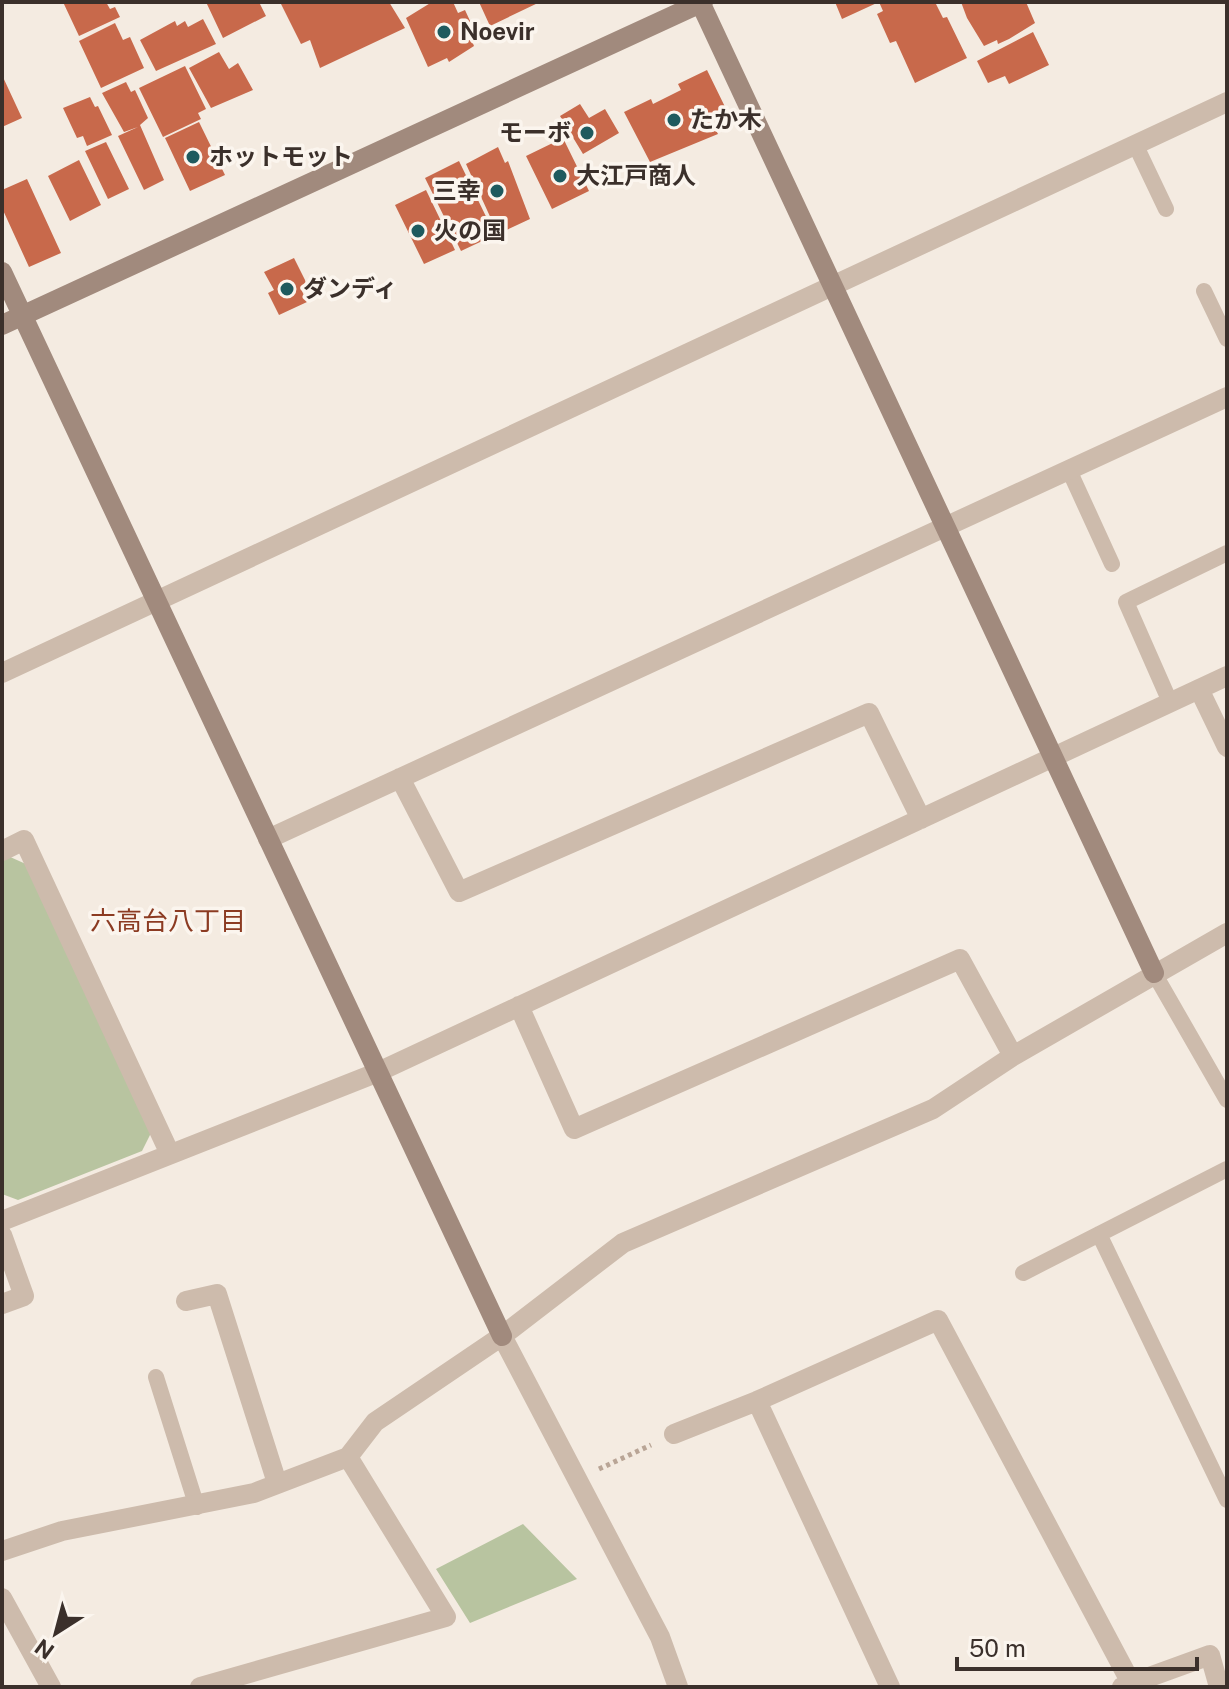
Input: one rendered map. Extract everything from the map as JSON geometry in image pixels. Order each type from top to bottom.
[{"type":"street","points":[[2,325],[701,2],[943,528],[1154,973]]},
{"type":"street","points":[[2,673],[156,604],[830,285],[1227,102]]},
{"type":"street","points":[[2,272],[376,1073],[502,1336],[660,1637],[678,1687]]},
{"type":"street","points":[[268,839],[1227,397]]},
{"type":"street","points":[[2,1221],[376,1073],[1227,676]]},
{"type":"street","points":[[1199,689],[1227,747]]},
{"type":"street","points":[[400,778],[459,892],[869,713],[921,819]]},
{"type":"street","points":[[2,851],[24,840],[170,1154]]},
{"type":"street","points":[[2,1551],[62,1531],[197,1507],[254,1493],[348,1457],[375,1422],[502,1336],[623,1243],[933,1109],[1013,1056],[1227,933]]},
{"type":"street","points":[[519,1006],[574,1129],[960,959],[1013,1056]]},
{"type":"street","points":[[2,1235],[24,1296],[2,1304]]},
{"type":"street","points":[[186,1301],[217,1294],[277,1483]]},
{"type":"street","points":[[674,1434],[757,1401],[938,1320],[1126,1684],[1210,1655],[1219,1687]]},
{"type":"street","points":[[757,1401],[890,1687]]},
{"type":"street","points":[[200,1687],[446,1617],[348,1457]]},
{"type":"street","points":[[2,1598],[51,1687]]},
{"type":"lane","points":[[1136,146],[1166,209]]},
{"type":"lane","points":[[1204,291],[1227,339]]},
{"type":"lane","points":[[1069,470],[1112,564]]},
{"type":"lane","points":[[1170,702],[1126,602],[1227,553]]},
{"type":"lane","points":[[1154,973],[1227,1100]]},
{"type":"lane","points":[[1023,1273],[1227,1169]]},
{"type":"lane","points":[[1099,1234],[1227,1500]]},
{"type":"lane","points":[[156,1377],[197,1507]]},
{"type":"path","points":[[577,1479],[674,1434]]},
{"type":"green space","points":[[8,856],[28,865],[152,1131],[142,1151],[18,1200],[2,1194],[2,859]]},
{"type":"green space","points":[[523,1524],[577,1579],[470,1623],[436,1569]]},
{"type":"building","points":[[63,2],[106,2],[110,9],[115,7],[120,17],[79,36]]},
{"type":"building","points":[[206,2],[259,2],[266,16],[223,38]]},
{"type":"building","points":[[280,2],[389,2],[405,28],[320,68],[310,40],[301,44]]},
{"type":"building","points":[[432,2],[453,2],[458,13],[465,10],[476,34],[470,36],[474,46],[449,62],[447,58],[428,67],[406,18]]},
{"type":"building","points":[[479,2],[540,2],[490,26]]},
{"type":"building","points":[[835,2],[879,2],[842,19]]},
{"type":"building","points":[[879,2],[935,2],[943,18],[947,17],[967,58],[915,83],[896,41],[890,43],[877,14],[883,11]]},
{"type":"building","points":[[961,2],[1026,2],[1035,23],[998,44],[997,40],[984,46]]},
{"type":"building","points":[[203,19],[216,44],[156,71],[140,40],[175,21],[177,26],[185,21],[188,27]]},
{"type":"building","points":[[115,23],[123,40],[130,37],[144,68],[101,88],[79,41]]},
{"type":"building","points":[[1033,32],[1049,65],[1009,84],[1005,76],[988,83],[977,61]]},
{"type":"building","points":[[219,52],[229,69],[238,63],[253,90],[211,108],[189,68]]},
{"type":"building","points":[[185,66],[206,109],[198,113],[201,119],[163,137],[139,88]]},
{"type":"building","points":[[707,70],[728,113],[712,122],[718,134],[650,162],[624,112],[651,99],[653,104],[681,90],[678,84]]},
{"type":"building","points":[[2,75],[22,118],[2,127]]},
{"type":"building","points":[[126,82],[131,92],[135,90],[148,118],[140,125],[164,180],[144,190],[118,136],[138,127],[124,132],[102,93]]},
{"type":"building","points":[[90,97],[95,107],[98,106],[112,135],[87,146],[83,136],[77,138],[63,108]]},
{"type":"building","points":[[580,104],[589,118],[605,109],[619,133],[583,154],[560,116]]},
{"type":"building","points":[[199,122],[225,175],[190,191],[165,138]]},
{"type":"building","points":[[563,138],[589,191],[552,209],[526,156]]},
{"type":"building","points":[[106,142],[129,189],[108,199],[85,151]]},
{"type":"building","points":[[498,147],[505,163],[508,161],[530,219],[498,234],[466,164]]},
{"type":"building","points":[[79,160],[101,205],[70,221],[48,176]]},
{"type":"building","points":[[459,161],[495,235],[461,251],[425,178]]},
{"type":"building","points":[[27,179],[61,253],[29,267],[2,208],[2,190]]},
{"type":"building","points":[[426,190],[455,250],[424,264],[395,205]]},
{"type":"building","points":[[294,258],[305,280],[307,289],[302,291],[307,302],[279,315],[268,293],[274,290],[264,272]]},
{"type":"place","name":"Noevir","points":[[444,32]]},
{"type":"place","name":"たか木","points":[[674,120]]},
{"type":"place","name":"モーボ","points":[[587,133]]},
{"type":"place","name":"ホットモット","points":[[193,157]]},
{"type":"place","name":"大江戸商人","points":[[560,176]]},
{"type":"place","name":"三幸","points":[[497,191]]},
{"type":"place","name":"火の国","points":[[418,231]]},
{"type":"place","name":"ダンディ","points":[[287,289]]},
{"type":"district","name":"六高台八丁目","points":[[168,921]]}]
